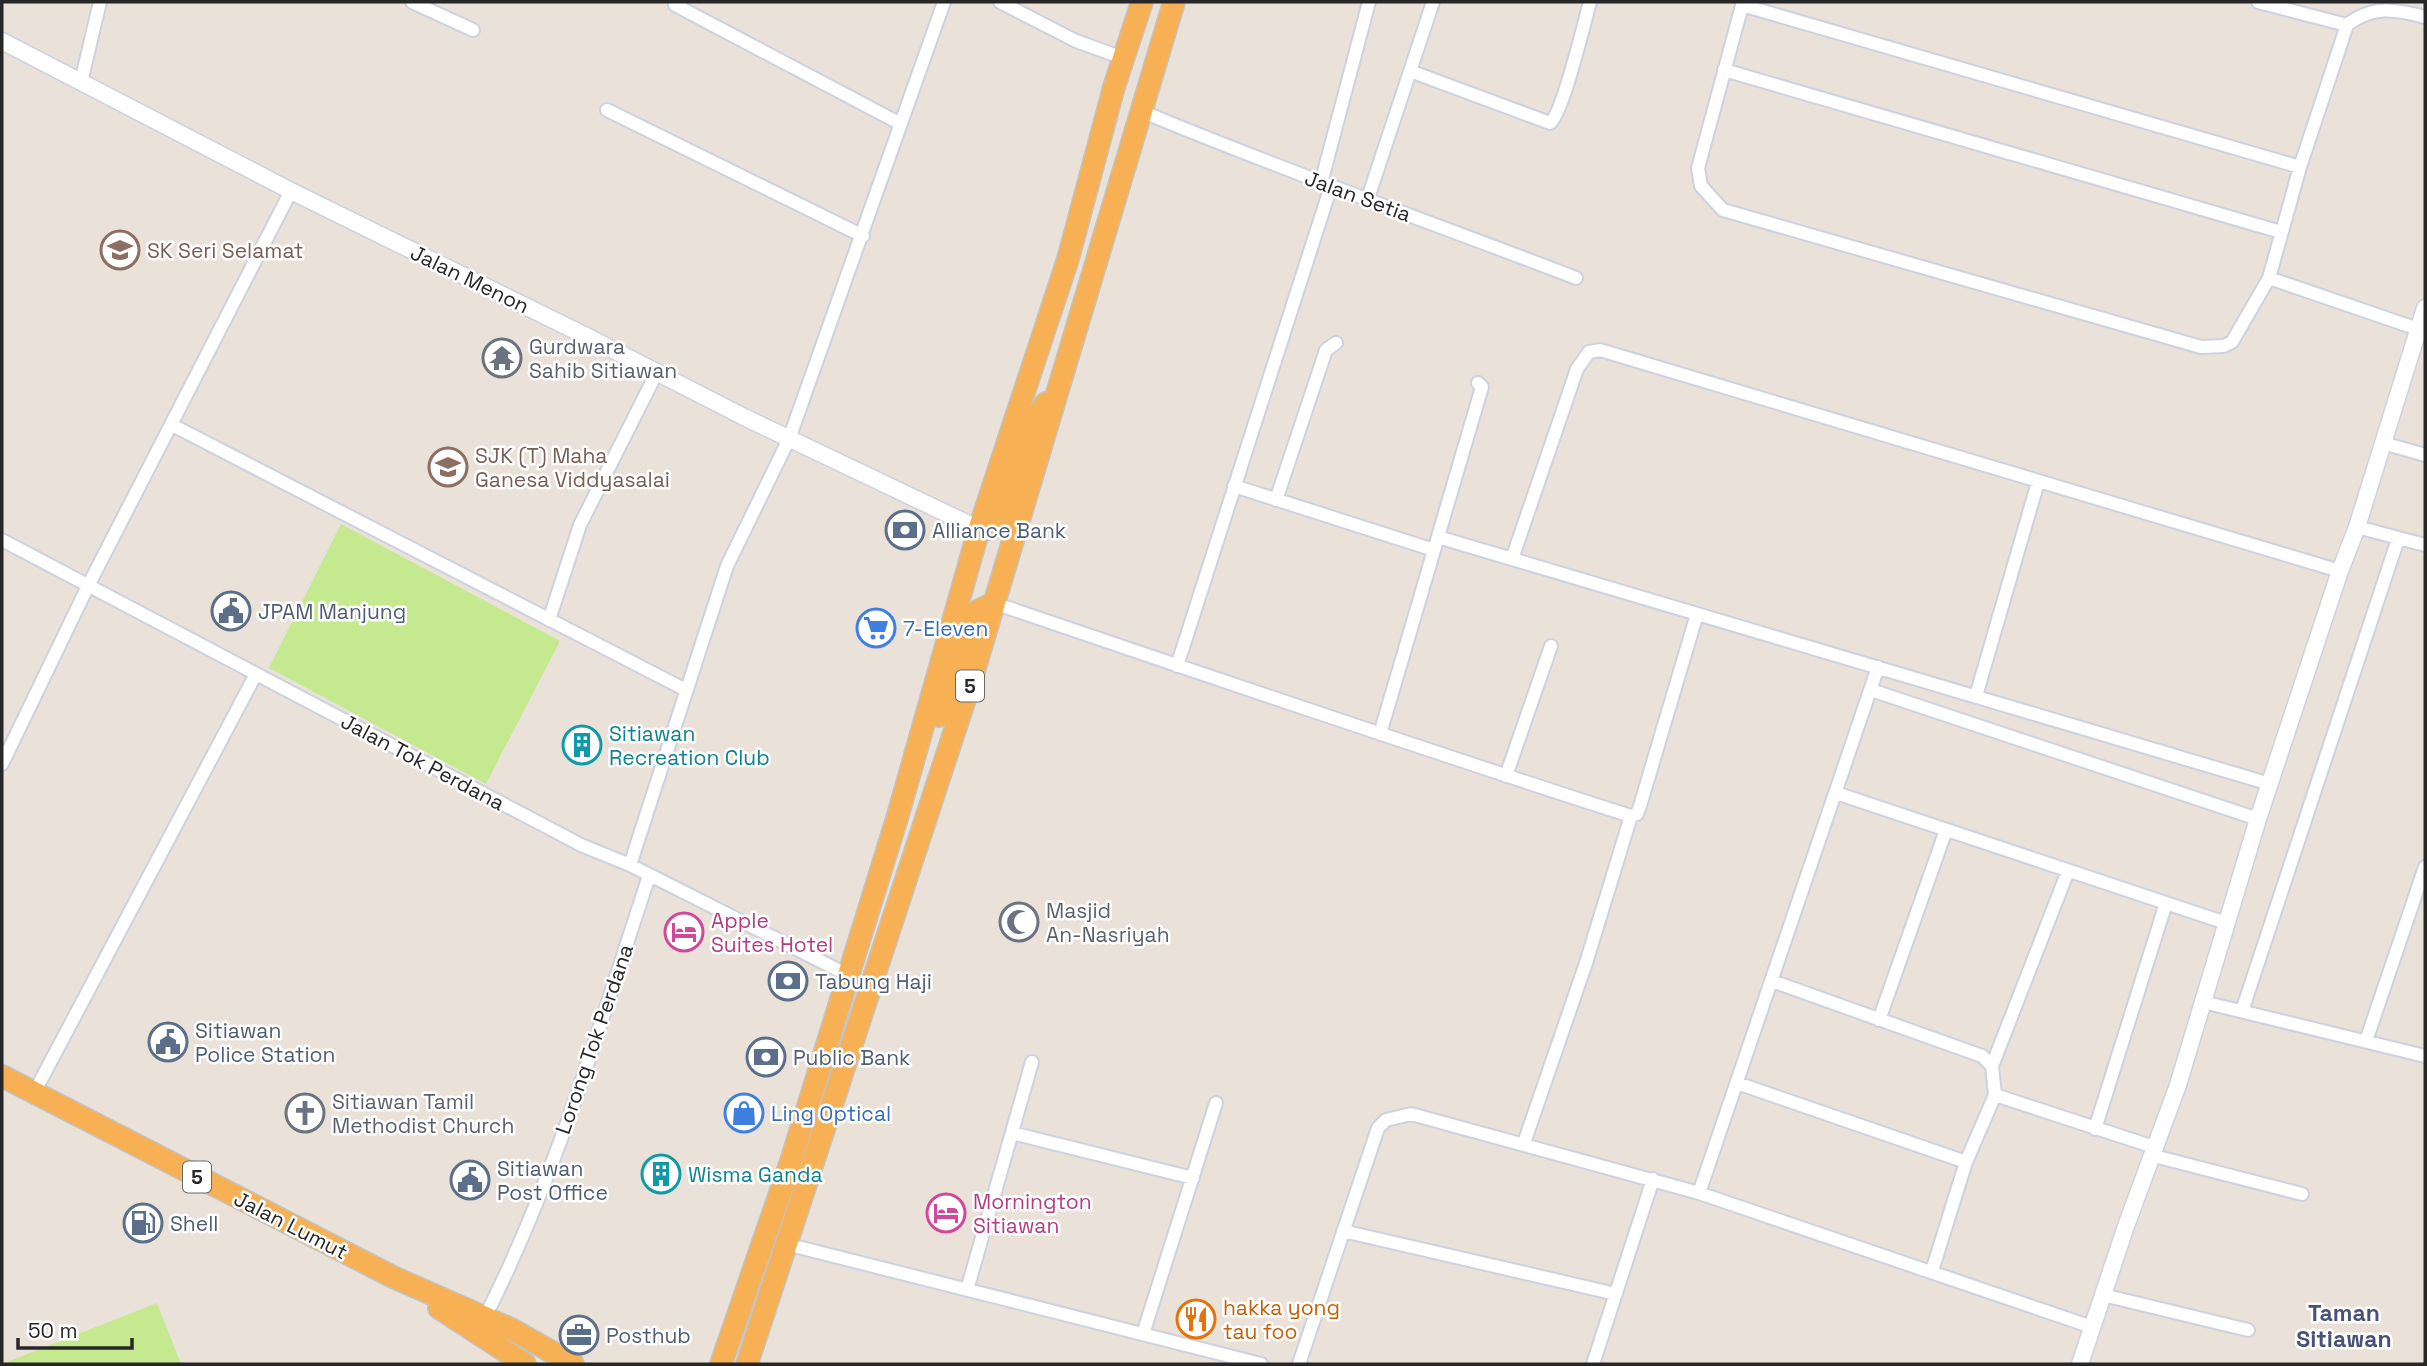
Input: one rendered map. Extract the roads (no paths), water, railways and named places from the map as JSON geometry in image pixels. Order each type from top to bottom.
[{"type":"highway","name":"5","points":[[721,1364],[791,1161],[898,815],[979,529],[1068,258],[1123,58],[1142,2]]},
{"type":"highway","points":[[1123,58],[1141,55],[1161,2]]},
{"type":"highway","name":"5","points":[[747,1364],[895,918],[994,603],[1174,2]]},
{"type":"highway","points":[[1068,258],[1091,220],[1119,122],[1123,116],[1141,111]]},
{"type":"highway","points":[[979,529],[990,529],[1001,518],[1035,419],[1061,381]]},
{"type":"highway","points":[[898,815],[948,694],[971,621],[977,611],[994,603]]},
{"type":"highway","name":"Jalan Lumut","points":[[2,1076],[393,1277],[485,1317],[573,1364]]},
{"type":"highway","name":"Jalan Lumut","points":[[393,1277],[499,1357],[525,1364]]},
{"type":"street","points":[[81,82],[100,2]]},
{"type":"street","points":[[412,2],[474,30]]},
{"type":"street","points":[[630,866],[727,566],[789,439],[944,2]]},
{"type":"street","points":[[1000,2],[1076,41],[1123,58]]},
{"type":"street","points":[[1177,666],[1326,185],[1369,2]]},
{"type":"street","points":[[1368,198],[1433,2]]},
{"type":"street","points":[[1410,71],[1550,123],[1555,118],[1562,99],[1590,2]]},
{"type":"street","points":[[2258,2],[2347,25]]},
{"type":"street","points":[[2379,2],[2393,11]]},
{"type":"street","points":[[2300,167],[1743,3],[1698,168],[1701,186],[1723,211],[2201,347],[2224,346],[2232,342],[2269,278],[2300,167],[2347,25],[2362,13],[2378,9],[2425,17]]},
{"type":"street","points":[[675,5],[901,124]]},
{"type":"street","name":"Jalan Menon","points":[[2,41],[290,191],[789,439],[979,529]]},
{"type":"street","points":[[1724,70],[2281,232]]},
{"type":"street","points":[[607,110],[863,236]]},
{"type":"street","name":"Jalan Setia","points":[[1141,111],[1326,185],[1368,198],[1576,278]]},
{"type":"street","points":[[2,764],[89,586],[290,191]]},
{"type":"street","points":[[2269,278],[2418,329]]},
{"type":"street","points":[[2080,1364],[2155,1152],[2270,784],[2357,527],[2425,308]]},
{"type":"street","points":[[1276,500],[1326,350],[1336,343]]},
{"type":"street","points":[[1512,559],[1577,369],[1589,352],[1600,350],[2340,571]]},
{"type":"street","points":[[549,620],[580,525],[656,372]]},
{"type":"street","points":[[1380,734],[1482,387],[1478,383]]},
{"type":"street","points":[[172,425],[686,690]]},
{"type":"street","points":[[2383,443],[2425,455]]},
{"type":"street","points":[[1976,696],[2038,482]]},
{"type":"street","points":[[1234,486],[1434,550]]},
{"type":"street","points":[[2357,527],[2425,545]]},
{"type":"street","points":[[1438,537],[2270,784]]},
{"type":"street","points":[[2242,1011],[2399,538]]},
{"type":"street","name":"Jalan Tok Perdana","points":[[2,540],[570,839],[630,866],[848,975]]},
{"type":"street","points":[[994,603],[1631,816],[1637,814],[1640,806],[1697,614]]},
{"type":"street","points":[[1506,776],[1552,646]]},
{"type":"street","points":[[1699,1193],[1878,667]]},
{"type":"street","points":[[34,1093],[256,674]]},
{"type":"street","points":[[1871,690],[2259,819]]},
{"type":"street","points":[[1836,793],[2226,923]]},
{"type":"street","points":[[1524,1143],[1587,963],[1631,816]]},
{"type":"street","points":[[1879,1020],[1946,830]]},
{"type":"street","points":[[2366,1041],[2425,867]]},
{"type":"street","points":[[1932,1271],[1966,1162],[1995,1095],[1993,1066],[2068,871]]},
{"type":"street","name":"Lorong Tok Perdana","points":[[485,1317],[513,1261],[544,1181],[649,876]]},
{"type":"street","points":[[2095,1129],[2166,903]]},
{"type":"street","points":[[1772,981],[1982,1056],[1993,1066]]},
{"type":"street","points":[[2203,1002],[2425,1056]]},
{"type":"street","points":[[967,1290],[1032,1062]]},
{"type":"street","points":[[1737,1083],[1966,1162]]},
{"type":"street","points":[[1995,1095],[2155,1152],[2302,1194]]},
{"type":"street","points":[[1143,1335],[1216,1103]]},
{"type":"street","points":[[1299,1364],[1378,1128],[1385,1120],[1411,1114],[1699,1193],[2092,1327]]},
{"type":"street","points":[[1012,1133],[1193,1178]]},
{"type":"street","points":[[1593,1364],[1653,1179]]},
{"type":"street","points":[[1343,1231],[1616,1294]]},
{"type":"street","points":[[786,1244],[1261,1364]]},
{"type":"street","points":[[2103,1295],[2248,1330]]},
{"type":"place","name":"SK Seri Selamat","points":[[120,250]]},
{"type":"place","name":"Gurdwara Sahib Sitiawan","points":[[502,358]]},
{"type":"place","name":"SJK (T) Maha Ganesa Viddyasalai","points":[[448,467]]},
{"type":"place","name":"Alliance Bank","points":[[905,530]]},
{"type":"place","name":"JPAM Manjung","points":[[231,611]]},
{"type":"place","name":"7-Eleven","points":[[876,628]]},
{"type":"place","name":"Sitiawan Recreation Club","points":[[582,745]]},
{"type":"place","name":"Masjid An-Nasriyah","points":[[1019,922]]},
{"type":"place","name":"Apple Suites Hotel","points":[[684,932]]},
{"type":"place","name":"Tabung Haji","points":[[788,981]]},
{"type":"place","name":"Sitiawan Police Station","points":[[168,1042]]},
{"type":"place","name":"Public Bank","points":[[766,1057]]},
{"type":"place","name":"Sitiawan Tamil Methodist Church","points":[[305,1113]]},
{"type":"place","name":"Ling Optical","points":[[744,1113]]},
{"type":"place","name":"Wisma Ganda","points":[[661,1174]]},
{"type":"place","name":"Sitiawan Post Office","points":[[470,1180]]},
{"type":"place","name":"Mornington Sitiawan","points":[[946,1213]]},
{"type":"place","name":"Shell","points":[[143,1223]]},
{"type":"place","name":"hakka yong tau foo","points":[[1196,1319]]},
{"type":"place","name":"Posthub","points":[[579,1335]]},
{"type":"district","name":"Taman Sitiawan","points":[[2344,1326]]}]
